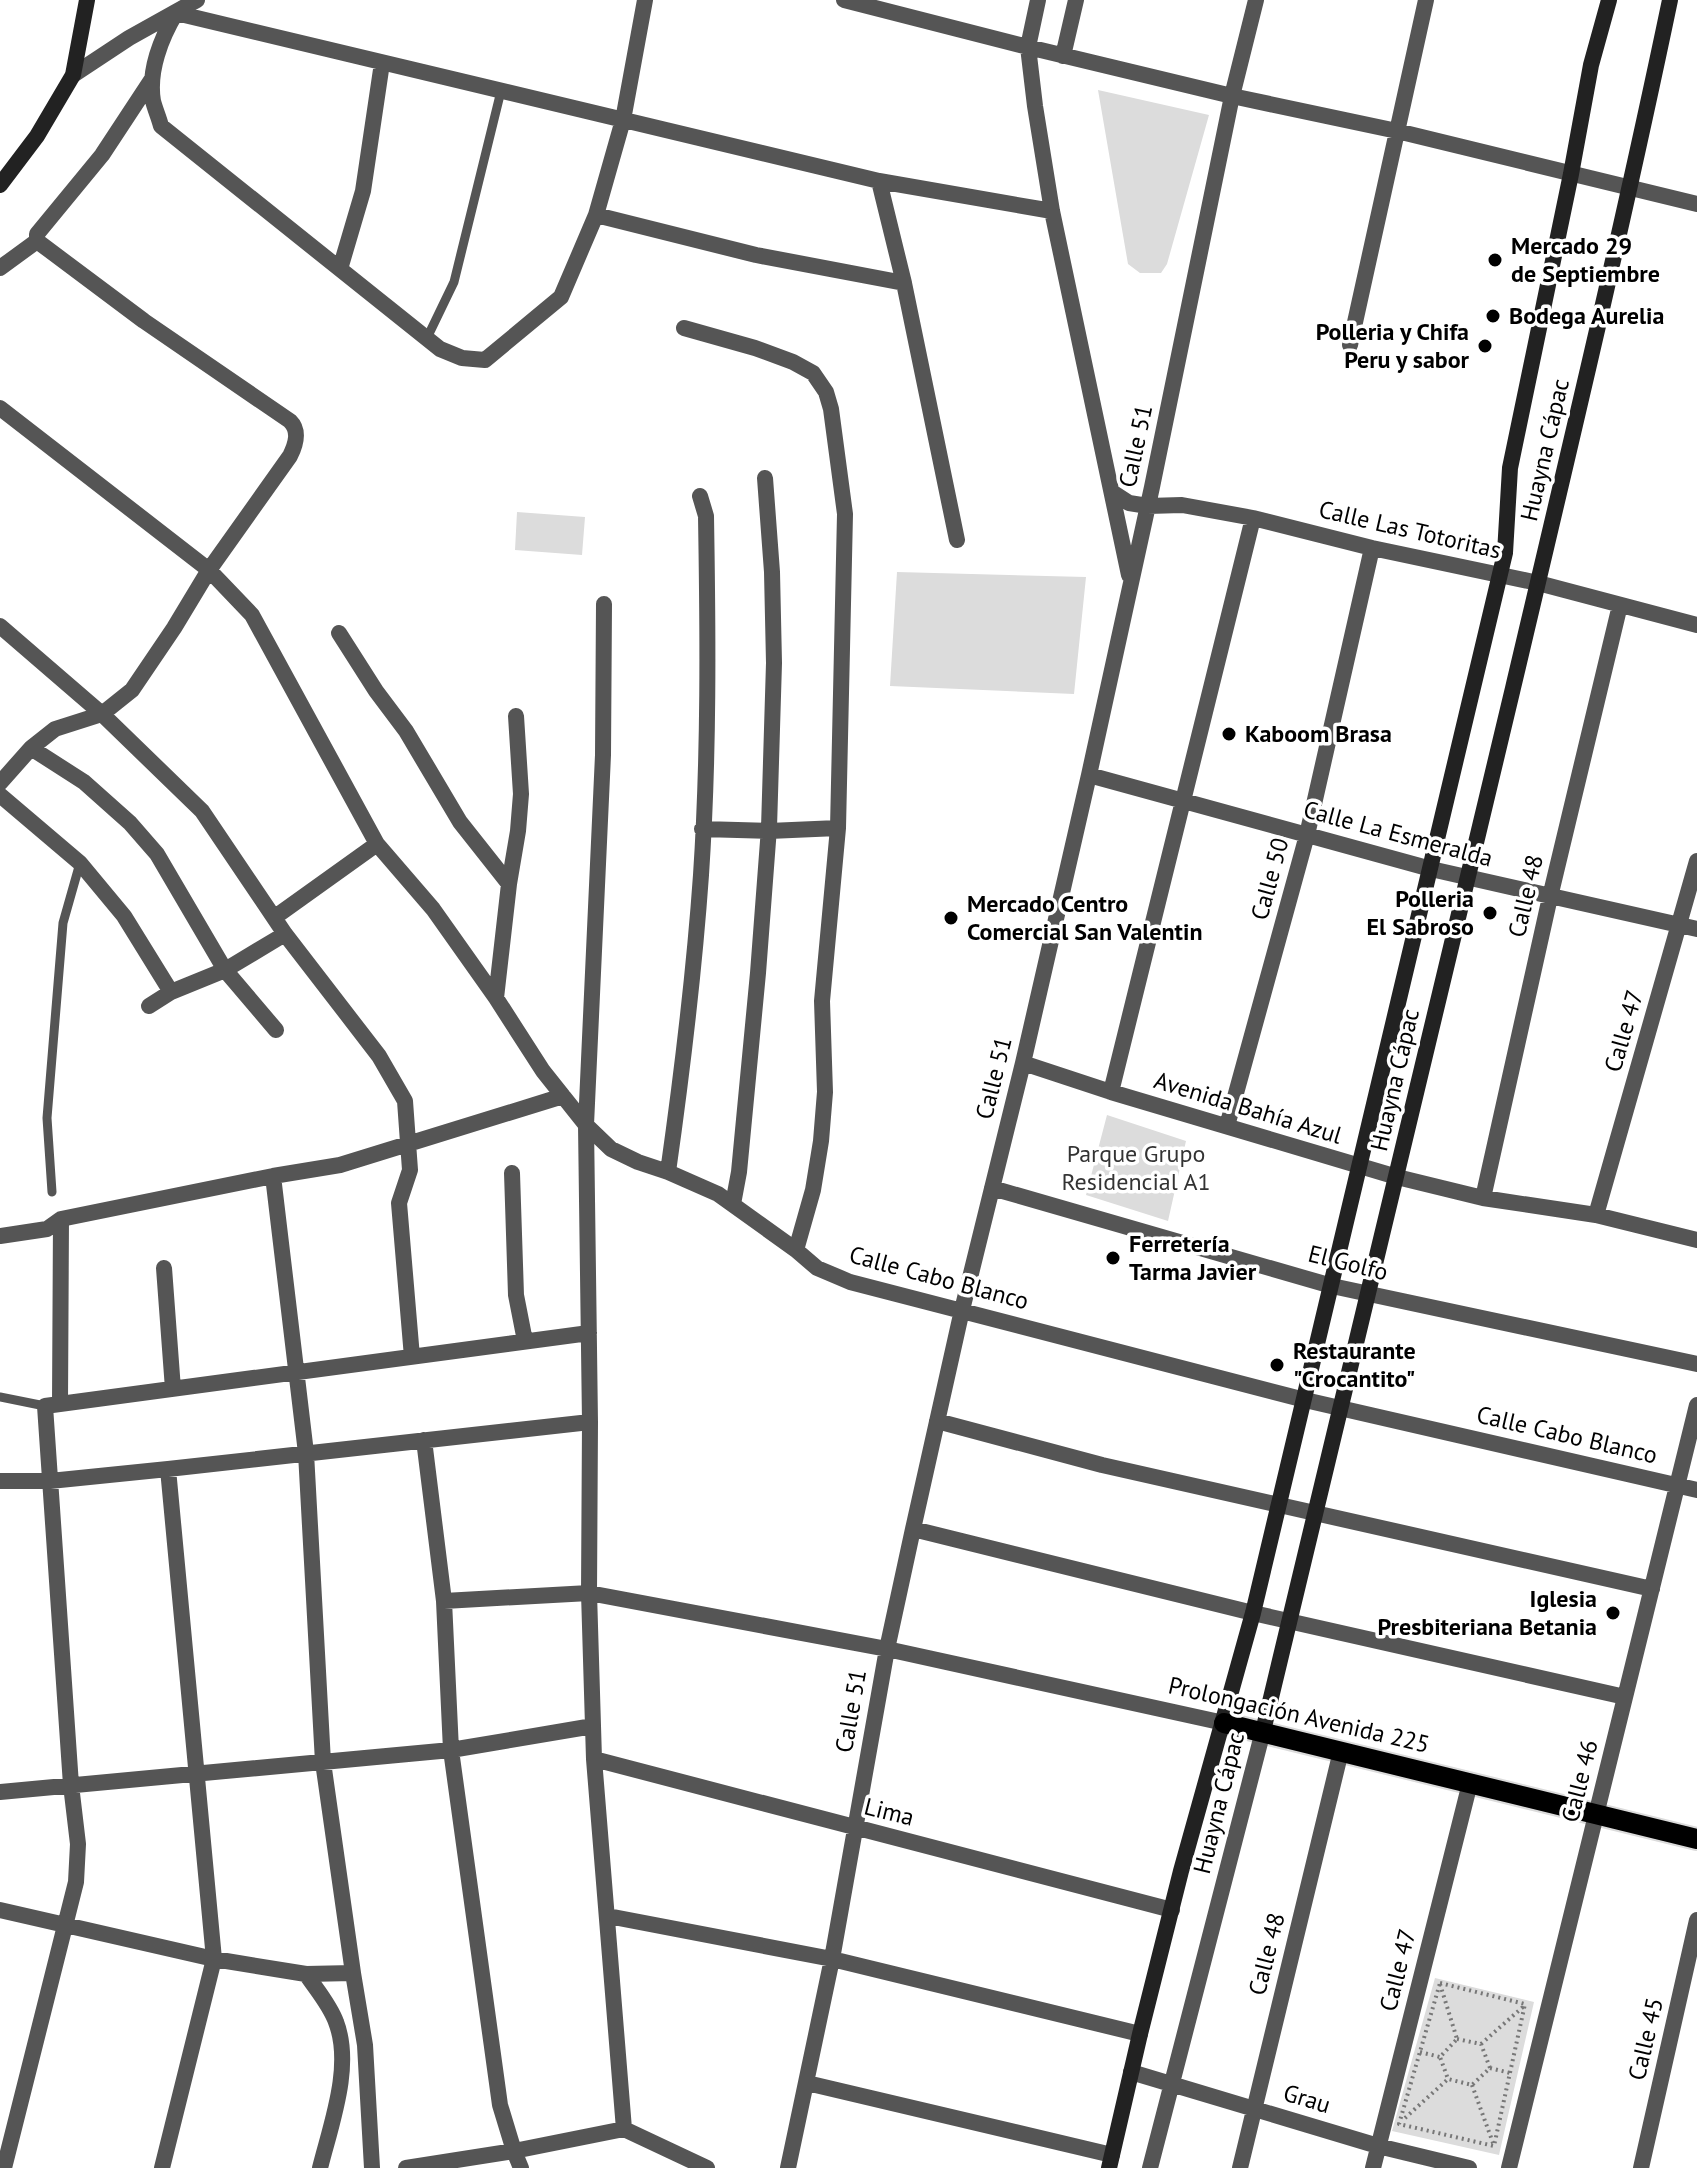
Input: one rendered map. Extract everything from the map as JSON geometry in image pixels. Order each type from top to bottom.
[{"type":"main road","points":[[0,185],[37,136],[73,75],[87,0]]},
{"type":"main road","name":"Huayna Cápac","points":[[1111,2162],[1172,1910],[1253,1613],[1500,575],[1508,528],[1510,468],[1591,65],[1609,0]]},
{"type":"main road","name":"Huayna Cápac","points":[[1263,1731],[1631,189],[1670,0]]},
{"type":"main road","name":"Prolongación Avenida 225","points":[[1224,1723],[1697,1839]]},
{"type":"street","points":[[73,75],[129,38],[197,0]]},
{"type":"street","points":[[176,13],[164,34],[152,79],[153,101],[161,126],[440,349],[462,358],[485,360],[561,297],[596,215],[623,120],[645,0]]},
{"type":"street","points":[[844,0],[1063,56],[1397,131],[1697,204]]},
{"type":"street","points":[[1038,0],[1028,47],[1035,106],[1052,211],[1131,582]]},
{"type":"street","points":[[1063,56],[1076,0]]},
{"type":"street","name":"Calle 51","points":[[788,2168],[832,1959],[887,1649],[962,1310],[1089,775],[1232,96],[1256,0]]},
{"type":"street","points":[[1350,345],[1426,0]]},
{"type":"street","points":[[176,13],[879,181],[1052,211]]},
{"type":"street","points":[[340,269],[363,191],[382,63]]},
{"type":"street","points":[[37,241],[37,234],[102,155],[152,79]]},
{"type":"street","points":[[879,181],[904,283],[957,540]]},
{"type":"street","points":[[596,215],[756,255],[904,283]]},
{"type":"street","points":[[0,268],[37,241]]},
{"type":"street","points":[[0,783],[31,748],[55,729],[102,714],[132,690],[209,570],[290,456],[296,433],[294,425],[144,321],[37,241]]},
{"type":"street","points":[[684,328],[755,348],[813,373],[826,392],[831,409],[845,514],[838,828],[822,1001],[825,1092],[813,1190],[796,1250]]},
{"type":"street","name":"Calle Cabo Blanco","points":[[0,408],[209,570],[252,615],[377,844],[433,909],[543,1071],[586,1125],[611,1149],[718,1194],[817,1268],[850,1282],[1305,1400],[1697,1490]]},
{"type":"street","points":[[733,1204],[739,1172],[769,831],[774,663],[772,572],[765,478]]},
{"type":"street","name":"Calle Las Totoritas","points":[[1112,492],[1129,503],[1182,505],[1253,518],[1372,548],[1538,583],[1697,625]]},
{"type":"street","points":[[668,1172],[695,953],[702,829],[708,672],[706,516],[700,496]]},
{"type":"street","points":[[1111,1092],[1253,518]]},
{"type":"street","name":"Calle 50","points":[[1227,1126],[1307,835],[1372,548]]},
{"type":"street","points":[[604,604],[603,755],[586,1125],[589,1593],[594,1759],[624,2129]]},
{"type":"street","name":"Calle 48","points":[[1483,1198],[1550,897],[1620,605]]},
{"type":"street","points":[[0,626],[102,714],[202,811],[285,934],[379,1056],[405,1101],[410,1170],[399,1203],[412,1357]]},
{"type":"street","points":[[339,633],[406,731],[460,822],[509,884]]},
{"type":"street","points":[[496,998],[521,794],[516,716]]},
{"type":"street","points":[[31,748],[84,782],[130,823],[157,854],[225,970],[276,1030]]},
{"type":"street","name":"Calle La Esmeralda","points":[[1089,775],[1431,869],[1689,927]]},
{"type":"street","points":[[0,795],[80,863],[124,916],[171,992]]},
{"type":"street","points":[[702,829],[769,831],[838,828]]},
{"type":"street","points":[[275,917],[377,844]]},
{"type":"street","name":"Calle 47","points":[[1596,1215],[1689,927],[1697,861]]},
{"type":"street","points":[[149,1006],[171,992],[225,970],[285,934]]},
{"type":"street","name":"Avenida Bahía Azul","points":[[1023,1063],[1358,1167],[1483,1198],[1596,1215],[1697,1240]]},
{"type":"street","points":[[0,1236],[47,1229],[61,1219],[340,1165],[563,1096]]},
{"type":"street","points":[[512,1173],[516,1295],[525,1341]]},
{"type":"street","points":[[273,1176],[306,1453],[323,1762],[365,2045],[372,2168]]},
{"type":"street","name":"El Golfo","points":[[992,1188],[1332,1286],[1697,1364]]},
{"type":"street","points":[[4,2168],[76,1882],[78,1844],[71,1785],[50,1481],[61,1219]]},
{"type":"street","points":[[164,1268],[173,1389]]},
{"type":"street","points":[[53,1405],[589,1333]]},
{"type":"street","name":"Calle 46","points":[[1509,2165],[1697,1405]]},
{"type":"street","points":[[937,1421],[1102,1465],[1652,1589]]},
{"type":"street","points":[[0,1481],[50,1481],[590,1422]]},
{"type":"street","points":[[424,1440],[444,1601],[451,1750],[500,2105],[521,2168]]},
{"type":"street","points":[[162,2168],[214,1959],[168,1469]]},
{"type":"street","points":[[913,1529],[1253,1613],[1625,1697]]},
{"type":"street","name":"Prolongación Avenida 225","points":[[444,1601],[589,1593],[887,1649],[1224,1723]]},
{"type":"street","points":[[0,1792],[451,1750],[593,1726]]},
{"type":"street","name":"Huayna Cápac","points":[[1150,2168],[1263,1731]]},
{"type":"street","name":"Calle 48","points":[[1240,2168],[1341,1751]]},
{"type":"street","name":"Lima","points":[[594,1759],[1172,1910]]},
{"type":"street","name":"Calle 47","points":[[1373,2168],[1470,1783]]},
{"type":"street","points":[[0,1910],[214,1959],[306,1974],[353,1973]]},
{"type":"street","points":[[608,1916],[832,1959],[1140,2034]]},
{"type":"street","name":"Calle 45","points":[[1641,2168],[1697,1920]]},
{"type":"street","points":[[306,1974],[336,2020],[343,2051],[338,2097],[320,2168]]},
{"type":"street","name":"Grau","points":[[1131,2072],[1254,2108],[1380,2139],[1469,2168]]},
{"type":"street","points":[[807,2083],[1111,2162]]},
{"type":"street","points":[[406,2168],[624,2129],[707,2168]]},
{"type":"lane","points":[[427,338],[454,282],[501,91]]},
{"type":"lane","points":[[52,1192],[47,1118],[63,923],[80,863]]},
{"type":"lane","points":[[0,1397],[53,1405]]},
{"type":"path","points":[[1399,2124],[1440,1983]]},
{"type":"path","points":[[1440,1983],[1525,2004]]},
{"type":"path","points":[[1440,1983],[1457,2039]]},
{"type":"path","points":[[1494,2146],[1525,2004]]},
{"type":"path","points":[[1481,2044],[1525,2004]]},
{"type":"path","points":[[1457,2039],[1481,2044]]},
{"type":"path","points":[[1440,2057],[1457,2039]]},
{"type":"path","points":[[1481,2044],[1490,2068]]},
{"type":"path","points":[[1420,2052],[1440,2057]]},
{"type":"path","points":[[1440,2057],[1448,2079]]},
{"type":"path","points":[[1490,2068],[1510,2073]]},
{"type":"path","points":[[1472,2085],[1490,2068]]},
{"type":"path","points":[[1380,2139],[1448,2079]]},
{"type":"path","points":[[1448,2079],[1472,2085]]},
{"type":"path","points":[[1472,2085],[1494,2146],[1509,2165]]},
{"type":"path","points":[[1399,2124],[1494,2146]]},
{"type":"green space","points":[[1098,90],[1209,115],[1167,264],[1161,273],[1140,273],[1128,264]]},
{"type":"green space","points":[[517,512],[585,517],[582,555],[515,550]]},
{"type":"green space","points":[[897,572],[1086,577],[1074,694],[890,686]]},
{"type":"green space","name":"Parque Grupo Residencial A1","points":[[1107,1115],[1186,1141],[1168,1221],[1086,1195]]},
{"type":"green space","points":[[1435,1978],[1534,2002],[1499,2155],[1392,2131]]},
{"type":"place","name":"Mercado 29 de Septiembre","points":[[1495,260]]},
{"type":"place","name":"Bodega Aurelia","points":[[1493,316]]},
{"type":"place","name":"Polleria y Chifa Peru y sabor","points":[[1485,346]]},
{"type":"place","name":"Kaboom Brasa","points":[[1229,734]]},
{"type":"place","name":"Polleria El Sabroso","points":[[1490,913]]},
{"type":"place","name":"Mercado Centro Comercial San Valentin","points":[[951,918]]},
{"type":"place","name":"Ferretería Tarma Javier","points":[[1113,1258]]},
{"type":"place","name":"Restaurante \"Crocantito\"","points":[[1277,1365]]},
{"type":"place","name":"Iglesia Presbiteriana Betania","points":[[1613,1613]]}]
